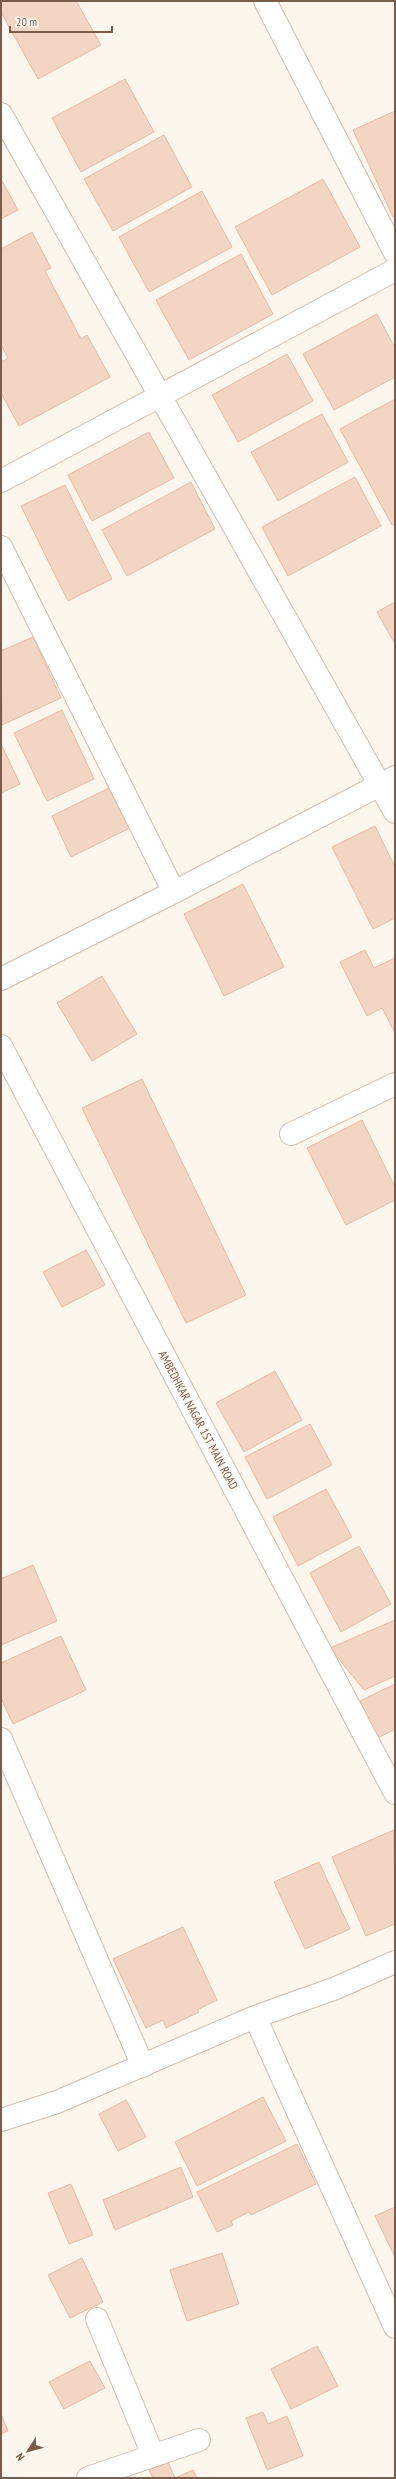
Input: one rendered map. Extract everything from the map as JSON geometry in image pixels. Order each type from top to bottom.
[{"type":"street","points":[[265,1],[395,253]]},
{"type":"street","points":[[1,114],[161,397],[388,781],[395,812]]},
{"type":"street","points":[[1,481],[161,397],[395,270]]},
{"type":"street","points":[[1,547],[174,892]]},
{"type":"street","points":[[1,979],[174,892],[388,781]]},
{"type":"street","name":"AMBEDHKAR NAGAR 1ST MAIN ROAD","points":[[1,1046],[395,1794]]},
{"type":"street","points":[[291,1134],[395,1084]]},
{"type":"street","points":[[1,1739],[143,2066]]},
{"type":"street","points":[[1,2120],[57,2102],[255,2017],[336,1988],[395,1962]]},
{"type":"street","points":[[255,2017],[395,2327]]},
{"type":"street","points":[[97,2319],[153,2455]]},
{"type":"street","points":[[88,2478],[199,2440]]},
{"type":"building","points":[[1,1],[76,1],[101,45],[38,79],[1,12]]},
{"type":"building","points":[[125,79],[154,132],[81,172],[52,118]]},
{"type":"building","points":[[395,111],[395,216],[393,217],[353,130]]},
{"type":"building","points":[[164,135],[192,187],[113,231],[84,179]]},
{"type":"building","points":[[1,179],[18,210],[1,219]]},
{"type":"building","points":[[323,179],[360,247],[272,295],[235,227]]},
{"type":"building","points":[[202,191],[232,247],[149,292],[119,237]]},
{"type":"building","points":[[32,232],[51,268],[45,271],[81,339],[87,335],[110,377],[19,426],[1,393],[1,362],[8,358],[1,345],[1,249]]},
{"type":"building","points":[[241,254],[273,314],[189,360],[156,300]]},
{"type":"building","points":[[377,314],[395,348],[395,377],[334,410],[303,354]]},
{"type":"building","points":[[287,354],[313,401],[238,442],[212,395]]},
{"type":"building","points":[[395,399],[395,524],[392,525],[340,429]]},
{"type":"building","points":[[322,414],[348,462],[278,501],[251,452]]},
{"type":"building","points":[[149,432],[174,478],[92,521],[68,475]]},
{"type":"building","points":[[355,477],[381,526],[288,576],[262,527]]},
{"type":"building","points":[[191,482],[215,529],[127,576],[102,530]]},
{"type":"building","points":[[65,485],[112,579],[68,601],[21,506]]},
{"type":"building","points":[[395,602],[395,644],[377,612]]},
{"type":"building","points":[[33,637],[61,698],[2,725],[1,651]]},
{"type":"building","points":[[62,710],[94,779],[47,801],[14,733]]},
{"type":"building","points":[[1,744],[20,784],[1,793]]},
{"type":"building","points":[[115,785],[134,826],[71,857],[52,816]]},
{"type":"building","points":[[375,826],[395,867],[395,918],[373,929],[332,847]]},
{"type":"building","points":[[243,884],[284,967],[224,996],[184,914]]},
{"type":"building","points":[[365,950],[374,968],[395,958],[395,1033],[382,1008],[367,1016],[340,962]]},
{"type":"building","points":[[102,976],[137,1034],[92,1061],[57,1003]]},
{"type":"building","points":[[142,1079],[246,1295],[186,1323],[82,1108]]},
{"type":"building","points":[[362,1120],[395,1187],[395,1200],[346,1225],[307,1148]]},
{"type":"building","points":[[86,1250],[105,1285],[62,1307],[43,1272]]},
{"type":"building","points":[[275,1371],[302,1420],[244,1452],[216,1403]]},
{"type":"building","points":[[310,1424],[332,1465],[267,1499],[245,1457]]},
{"type":"building","points":[[326,1489],[352,1537],[298,1566],[273,1517]]},
{"type":"building","points":[[359,1546],[391,1604],[341,1632],[310,1573]]},
{"type":"building","points":[[33,1565],[57,1621],[1,1645],[1,1579]]},
{"type":"building","points":[[395,1620],[395,1676],[364,1690],[330,1648]]},
{"type":"building","points":[[61,1636],[86,1690],[13,1724],[1,1698],[1,1663]]},
{"type":"building","points":[[395,1684],[395,1729],[378,1738],[360,1701]]},
{"type":"building","points":[[394,1830],[395,1924],[366,1936],[332,1857]]},
{"type":"building","points":[[319,1862],[350,1929],[305,1949],[274,1882]]},
{"type":"building","points":[[183,1927],[217,2000],[197,2010],[199,2012],[166,2028],[163,2020],[146,2028],[113,1959]]},
{"type":"building","points":[[263,2097],[286,2141],[197,2186],[175,2142]]},
{"type":"building","points":[[126,2100],[146,2137],[118,2151],[99,2114]]},
{"type":"building","points":[[297,2144],[316,2184],[251,2215],[249,2212],[231,2221],[233,2225],[217,2232],[197,2192]]},
{"type":"building","points":[[181,2167],[193,2197],[115,2230],[103,2200]]},
{"type":"building","points":[[71,2184],[93,2235],[69,2244],[48,2193]]},
{"type":"building","points":[[395,2207],[395,2257],[375,2216]]},
{"type":"building","points":[[222,2253],[239,2304],[187,2321],[170,2270]]},
{"type":"building","points":[[82,2258],[103,2302],[70,2318],[48,2275]]},
{"type":"building","points":[[317,2346],[338,2386],[291,2409],[271,2369]]},
{"type":"building","points":[[90,2361],[105,2388],[64,2409],[49,2382]]},
{"type":"building","points":[[263,2412],[268,2424],[287,2416],[303,2456],[267,2470],[246,2418]]},
{"type":"building","points":[[1,2414],[8,2431],[1,2434]]},
{"type":"building","points":[[168,2462],[175,2478],[153,2478],[149,2470]]},
{"type":"building","points":[[193,2470],[197,2478],[175,2478]]}]
